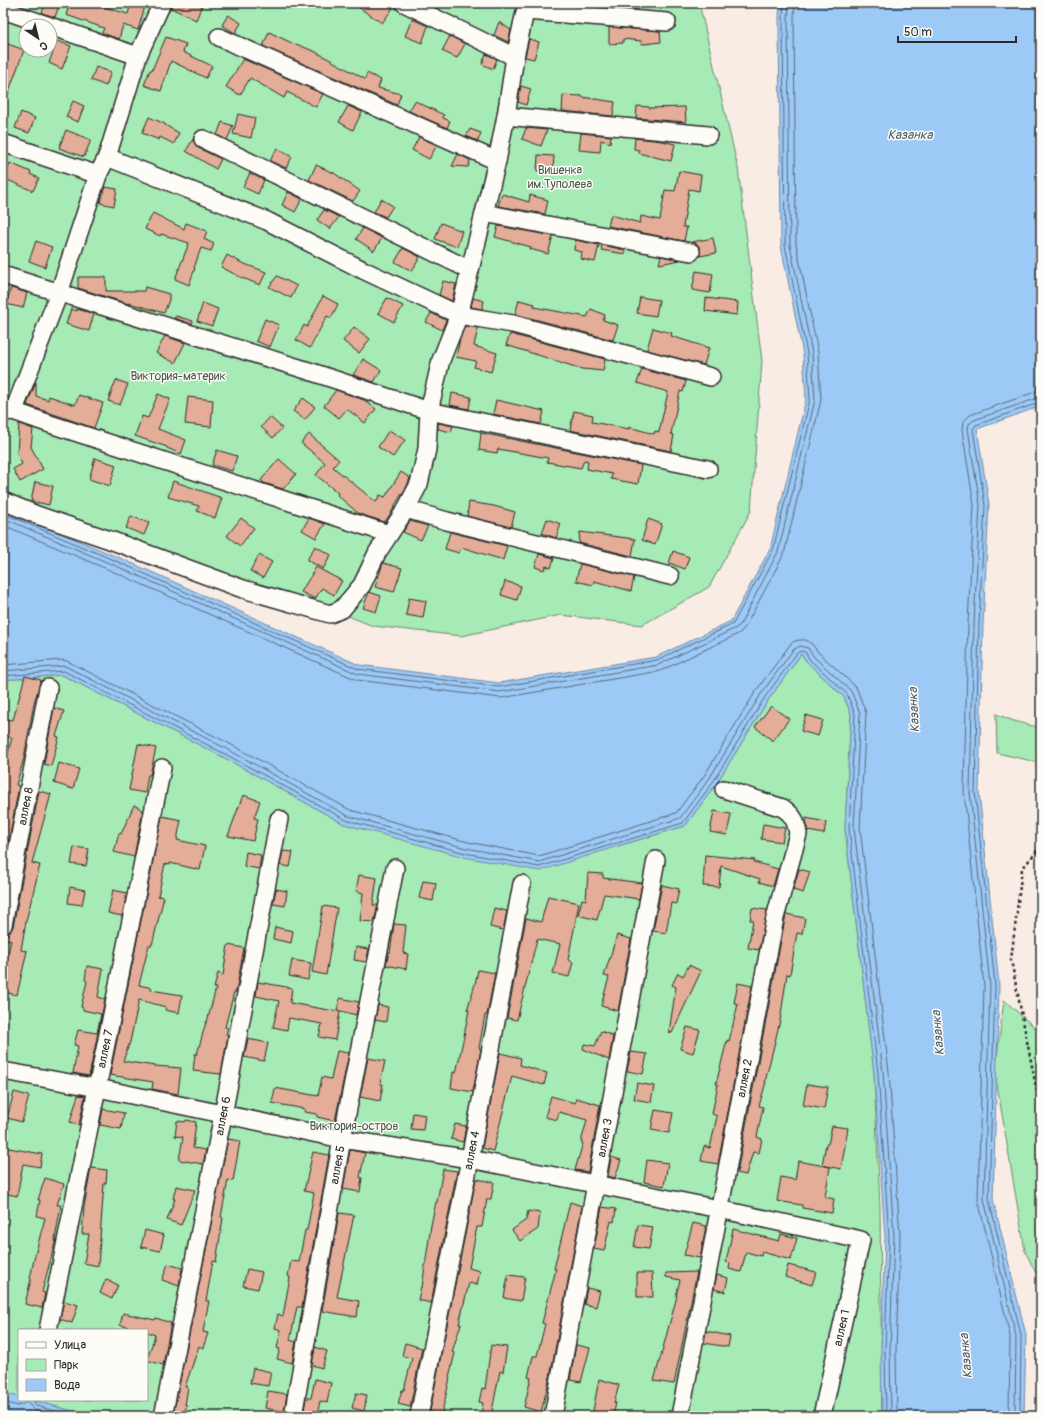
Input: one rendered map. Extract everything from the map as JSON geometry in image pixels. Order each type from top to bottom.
[{"type":"lane","points":[[162,3],[138,56],[107,157],[98,176],[59,293],[18,400],[8,411],[389,534]]},
{"type":"lane","points":[[404,3],[515,57]]},
{"type":"lane","points":[[3,501],[37,515],[243,589],[330,614],[342,609],[362,585],[377,553],[406,509],[419,484],[427,449],[429,412],[441,360],[459,315],[484,213],[506,116],[515,57],[527,7],[667,22]]},
{"type":"lane","points":[[3,10],[138,56]]},
{"type":"lane","points":[[219,37],[496,161]]},
{"type":"lane","points":[[506,116],[708,135]]},
{"type":"lane","points":[[203,139],[470,270]]},
{"type":"lane","points":[[3,143],[98,176]]},
{"type":"lane","points":[[107,157],[267,221],[363,270],[459,315],[513,324],[711,377]]},
{"type":"lane","points":[[484,213],[691,252]]},
{"type":"lane","points":[[3,275],[301,369],[429,412],[708,469]]},
{"type":"lane","points":[[406,509],[446,521],[670,576]]},
{"type":"lane","name":"аллея 8","points":[[3,925],[48,688]]},
{"type":"lane","name":"аллея 7","points":[[48,1329],[162,768]]},
{"type":"lane","name":"аллея 2","points":[[680,1416],[775,918],[798,834],[797,824],[792,815],[783,808],[724,789]]},
{"type":"lane","name":"аллея 6","points":[[164,1412],[223,1115],[279,819]]},
{"type":"lane","name":"аллея 3","points":[[553,1416],[656,860]]},
{"type":"lane","name":"аллея 5","points":[[293,1416],[342,1139],[396,868]]},
{"type":"lane","name":"аллея 4","points":[[419,1416],[470,1159],[522,884]]},
{"type":"lane","points":[[3,1071],[98,1088],[342,1139],[470,1159],[719,1209]]},
{"type":"lane","name":"аллея 1","points":[[719,1209],[861,1240],[822,1416]]},
{"type":"path","points":[[1041,846],[1022,868],[1011,960],[1041,1112]]},
{"type":"green space","name":"Вишенка им.Туполева","points":[[3,3],[699,3],[738,168],[762,361],[751,511],[709,587],[642,625],[561,615],[461,636],[373,626],[333,610],[210,571],[63,517],[3,492]]},
{"type":"green space","name":"Виктория-остров","points":[[801,654],[807,662],[844,697],[851,714],[845,828],[874,1073],[880,1207],[882,1416],[91,1416],[35,1401],[148,1401],[148,1329],[18,1329],[18,1397],[3,1393],[3,680],[62,675],[225,758],[344,824],[618,846],[685,826],[716,784],[769,699]]},
{"type":"green space","points":[[996,714],[1014,721],[1041,728],[1041,763],[997,753]]},
{"type":"green space","points":[[1004,1000],[1041,1033],[1041,1283],[1025,1251],[995,1073]]},
{"type":"water","name":"Казанка","points":[[780,3],[1041,3],[1041,406],[977,429],[989,504],[983,624],[979,792],[999,985],[993,1199],[1026,1335],[1024,1416],[882,1416],[881,1350],[885,1237],[874,1073],[845,828],[851,714],[844,697],[807,662],[801,654],[769,699],[716,784],[685,826],[540,871],[464,857],[344,824],[225,758],[62,675],[3,680],[3,509],[127,561],[359,665],[499,683],[656,657],[731,621],[770,549],[806,399],[803,354],[781,246]]},
{"type":"water","points":[[3,1393],[18,1397],[18,1401],[35,1401],[91,1416],[3,1416]]},
{"type":"building","points":[[45,3],[60,3],[55,17],[42,13]]},
{"type":"building","points":[[70,3],[84,3],[93,6],[94,4],[128,14],[131,3],[146,3],[138,30],[123,25],[119,39],[102,33],[104,28],[66,15]]},
{"type":"building","points":[[172,3],[203,3],[196,20],[171,8]]},
{"type":"building","points":[[352,3],[386,3],[393,8],[382,23]]},
{"type":"building","points":[[608,3],[638,3],[638,10],[608,7]]},
{"type":"building","points":[[228,15],[241,23],[235,33],[222,25]]},
{"type":"building","points":[[412,19],[428,26],[422,43],[405,36]]},
{"type":"building","points":[[499,22],[511,30],[508,42],[494,35]]},
{"type":"building","points":[[609,27],[660,31],[661,42],[644,44],[641,43],[641,41],[623,39],[623,43],[609,44]]},
{"type":"building","points":[[269,32],[296,45],[316,52],[365,79],[367,73],[381,80],[378,88],[401,94],[397,105],[263,46]]},
{"type":"building","points":[[450,36],[465,44],[457,58],[442,51]]},
{"type":"building","points":[[166,37],[186,44],[183,52],[212,66],[206,78],[171,61],[161,91],[144,85]]},
{"type":"building","points":[[529,39],[539,42],[534,59],[525,57]]},
{"type":"building","points":[[58,41],[71,46],[62,69],[49,63],[51,58],[58,58]]},
{"type":"building","points":[[8,44],[18,48],[18,58],[21,58],[5,102],[3,102],[3,58]]},
{"type":"building","points":[[486,54],[497,59],[493,69],[482,64]]},
{"type":"building","points":[[243,59],[323,94],[316,107],[287,92],[284,98],[250,78],[240,95],[226,87]]},
{"type":"building","points":[[96,67],[111,72],[106,86],[91,80]]},
{"type":"building","points":[[521,86],[531,89],[526,105],[518,102]]},
{"type":"building","points":[[563,95],[582,96],[615,102],[613,116],[562,111]]},
{"type":"building","points":[[73,101],[84,106],[78,122],[66,117]]},
{"type":"building","points":[[415,101],[444,115],[443,118],[450,121],[447,128],[409,111]]},
{"type":"building","points":[[348,106],[362,112],[353,130],[339,122]]},
{"type":"building","points":[[637,106],[649,108],[685,107],[686,122],[636,118]]},
{"type":"building","points":[[21,112],[35,118],[29,133],[15,128]]},
{"type":"building","points":[[238,114],[255,118],[251,138],[233,134]]},
{"type":"building","points":[[149,117],[165,124],[179,133],[174,144],[160,137],[159,140],[142,133]]},
{"type":"building","points":[[222,122],[233,126],[227,140],[217,135]]},
{"type":"building","points":[[526,128],[547,130],[541,146],[522,139]]},
{"type":"building","points":[[470,129],[481,133],[478,141],[466,136]]},
{"type":"building","points":[[66,130],[91,140],[84,157],[59,148]]},
{"type":"building","points":[[581,133],[611,136],[610,143],[601,140],[600,152],[579,150]]},
{"type":"building","points":[[419,137],[437,145],[429,159],[412,150]]},
{"type":"building","points":[[635,138],[675,144],[671,161],[638,153],[639,150],[634,149]]},
{"type":"building","points":[[193,139],[198,148],[221,159],[216,169],[186,151]]},
{"type":"building","points":[[277,148],[292,157],[286,168],[270,161]]},
{"type":"building","points":[[458,154],[470,160],[468,167],[452,166]]},
{"type":"building","points":[[538,155],[554,156],[553,172],[537,171]]},
{"type":"building","points":[[10,163],[31,172],[30,174],[39,178],[33,191],[3,178]]},
{"type":"building","points":[[316,165],[334,173],[360,191],[353,201],[309,180]]},
{"type":"building","points":[[679,171],[701,175],[699,191],[689,189],[683,227],[687,227],[684,241],[608,226],[611,215],[640,223],[641,216],[660,220],[665,190],[675,191]]},
{"type":"building","points":[[250,173],[264,180],[258,194],[243,187]]},
{"type":"building","points":[[105,187],[117,189],[114,206],[100,203]]},
{"type":"building","points":[[288,192],[302,199],[295,212],[282,205]]},
{"type":"building","points":[[502,194],[529,202],[530,195],[548,200],[545,214],[498,206]]},
{"type":"building","points":[[381,199],[393,206],[386,217],[374,212]]},
{"type":"building","points":[[324,210],[339,217],[330,229],[317,220]]},
{"type":"building","points":[[153,213],[184,229],[186,223],[207,231],[204,239],[214,244],[211,251],[201,248],[189,285],[175,279],[189,243],[161,234],[160,236],[145,229]]},
{"type":"building","points":[[441,223],[462,231],[457,247],[435,239]]},
{"type":"building","points":[[498,226],[553,236],[548,254],[530,249],[531,247],[495,237]]},
{"type":"building","points":[[363,228],[382,238],[374,251],[356,239]]},
{"type":"building","points":[[713,238],[716,253],[700,256],[700,248],[697,244],[692,242]]},
{"type":"building","points":[[575,240],[599,245],[595,262],[581,259],[582,252],[574,250]]},
{"type":"building","points":[[36,241],[52,247],[45,267],[29,261]]},
{"type":"building","points":[[602,245],[625,250],[625,254],[601,250]]},
{"type":"building","points":[[403,248],[420,257],[412,271],[395,262]]},
{"type":"building","points":[[227,255],[242,263],[266,272],[260,285],[221,267]]},
{"type":"building","points":[[661,256],[680,260],[659,264]]},
{"type":"building","points":[[696,271],[713,274],[710,293],[692,290]]},
{"type":"building","points":[[277,276],[297,286],[291,298],[269,287]]},
{"type":"building","points":[[78,277],[106,277],[106,291],[144,291],[145,287],[169,294],[169,300],[164,313],[78,288]]},
{"type":"building","points":[[443,281],[456,284],[452,301],[439,295]]},
{"type":"building","points":[[11,288],[27,293],[23,308],[6,304]]},
{"type":"building","points":[[323,296],[338,304],[331,318],[327,316],[310,348],[296,340],[304,325],[307,327]]},
{"type":"building","points":[[640,297],[659,300],[656,316],[637,313]]},
{"type":"building","points":[[387,298],[403,306],[394,322],[378,313]]},
{"type":"building","points":[[473,298],[484,301],[482,309],[471,307]]},
{"type":"building","points":[[706,298],[738,302],[737,315],[705,311]]},
{"type":"building","points":[[519,300],[535,304],[534,307],[587,317],[591,309],[605,315],[603,320],[618,325],[613,340],[515,314]]},
{"type":"building","points":[[203,303],[218,309],[212,326],[197,321]]},
{"type":"building","points":[[71,309],[77,311],[77,309],[94,314],[89,331],[66,324]]},
{"type":"building","points":[[431,313],[446,320],[442,330],[426,322]]},
{"type":"building","points":[[176,316],[193,321],[192,324],[174,318]]},
{"type":"building","points":[[265,319],[279,325],[270,347],[256,341]]},
{"type":"building","points":[[465,326],[478,328],[474,346],[497,353],[491,372],[474,367],[476,361],[456,357]]},
{"type":"building","points":[[354,327],[370,339],[359,353],[343,341]]},
{"type":"building","points":[[653,328],[672,333],[671,336],[709,348],[704,365],[647,350]]},
{"type":"building","points":[[510,334],[605,359],[603,371],[582,369],[506,345]]},
{"type":"building","points":[[165,336],[185,343],[175,363],[156,353]]},
{"type":"building","points":[[363,359],[381,370],[374,382],[353,375]]},
{"type":"building","points":[[642,369],[686,381],[683,392],[680,391],[671,434],[674,435],[671,451],[570,430],[574,411],[593,415],[592,422],[629,429],[629,427],[654,434],[655,431],[659,432],[668,392],[637,383]]},
{"type":"building","points":[[116,380],[128,384],[120,405],[108,401]]},
{"type":"building","points":[[36,382],[36,396],[48,400],[49,396],[75,405],[79,395],[103,403],[94,428],[27,405]]},
{"type":"building","points":[[336,390],[364,400],[376,409],[365,423],[347,409],[339,418],[324,406]]},
{"type":"building","points":[[452,393],[471,397],[469,409],[450,405]]},
{"type":"building","points":[[158,394],[170,399],[158,429],[186,440],[181,454],[167,447],[135,436],[142,416],[148,418]]},
{"type":"building","points":[[188,397],[213,400],[211,427],[185,424]]},
{"type":"building","points":[[303,398],[315,407],[305,420],[293,411]]},
{"type":"building","points":[[496,400],[544,411],[541,424],[493,414]]},
{"type":"building","points":[[270,417],[282,428],[273,438],[261,427]]},
{"type":"building","points":[[438,423],[453,426],[451,432],[438,429]]},
{"type":"building","points":[[19,424],[33,429],[31,447],[43,469],[20,482],[13,469],[22,464],[17,453]]},
{"type":"building","points":[[389,430],[405,440],[393,457],[378,447]]},
{"type":"building","points":[[481,433],[641,465],[638,484],[611,479],[612,474],[587,469],[588,461],[584,460],[581,468],[547,462],[548,458],[498,449],[497,453],[479,450]]},
{"type":"building","points":[[309,434],[339,460],[333,467],[376,502],[380,495],[385,497],[401,472],[410,478],[407,486],[385,522],[359,514],[337,495],[338,493],[316,475],[325,463],[301,443]]},
{"type":"building","points":[[217,450],[237,456],[232,471],[212,465]]},
{"type":"building","points":[[95,458],[116,465],[110,486],[89,479]]},
{"type":"building","points":[[279,459],[296,474],[283,489],[264,483],[261,480]]},
{"type":"building","points":[[173,481],[222,498],[215,518],[197,511],[199,506],[168,497]]},
{"type":"building","points":[[35,482],[53,486],[49,505],[31,501]]},
{"type":"building","points":[[469,502],[494,506],[515,512],[511,527],[467,516]]},
{"type":"building","points":[[131,516],[149,523],[144,535],[126,528]]},
{"type":"building","points":[[241,518],[254,528],[240,546],[227,536]]},
{"type":"building","points":[[309,518],[325,524],[316,538],[302,530]]},
{"type":"building","points":[[547,519],[561,524],[556,538],[542,533]]},
{"type":"building","points":[[648,519],[662,524],[655,545],[642,540]]},
{"type":"building","points":[[410,521],[428,526],[421,540],[403,532]]},
{"type":"building","points":[[450,532],[507,546],[503,560],[461,547],[459,553],[445,549]]},
{"type":"building","points":[[580,532],[635,539],[632,556],[579,543]]},
{"type":"building","points":[[315,546],[331,555],[323,569],[307,560]]},
{"type":"building","points":[[673,551],[689,557],[685,569],[669,563]]},
{"type":"building","points":[[539,554],[554,558],[551,568],[546,566],[544,570],[535,567]]},
{"type":"building","points":[[259,555],[272,562],[263,578],[250,571]]},
{"type":"building","points":[[383,563],[402,568],[394,592],[375,587]]},
{"type":"building","points":[[580,564],[634,577],[631,591],[594,581],[593,585],[576,581]]},
{"type":"building","points":[[316,567],[342,581],[334,595],[322,588],[315,599],[301,592]]},
{"type":"building","points":[[505,581],[521,586],[517,600],[501,595]]},
{"type":"building","points":[[369,592],[381,596],[376,612],[363,608]]},
{"type":"building","points":[[409,598],[426,601],[423,618],[406,615]]},
{"type":"building","points":[[25,676],[41,680],[34,703],[24,758],[16,785],[19,786],[3,871],[3,771],[12,738],[3,735],[3,733],[7,719],[13,720]]},
{"type":"building","points":[[771,706],[789,719],[773,741],[755,727]]},
{"type":"building","points":[[54,708],[64,711],[56,736],[59,737],[51,766],[44,764]]},
{"type":"building","points":[[806,715],[823,720],[818,736],[801,731]]},
{"type":"building","points":[[138,744],[156,748],[150,775],[148,775],[145,793],[129,790]]},
{"type":"building","points":[[59,763],[79,769],[73,789],[54,783]]},
{"type":"building","points":[[39,791],[51,794],[32,863],[40,865],[26,921],[21,950],[27,951],[17,995],[3,992],[3,978],[11,940],[5,939],[6,935],[13,927]]},
{"type":"building","points":[[243,795],[260,801],[254,818],[258,819],[253,841],[228,836]]},
{"type":"building","points":[[134,805],[143,810],[134,857],[114,852],[119,833],[121,834]]},
{"type":"building","points":[[714,811],[731,814],[727,835],[710,832]]},
{"type":"building","points":[[162,816],[181,820],[177,840],[205,846],[200,870],[170,863],[170,865],[165,864],[158,896],[164,897],[152,945],[149,945],[139,985],[152,988],[151,990],[182,995],[179,1013],[165,1010],[166,1007],[139,1000],[130,1042],[123,1061],[181,1068],[178,1094],[152,1089],[153,1082],[110,1075]]},
{"type":"building","points":[[806,818],[826,822],[824,834],[808,831]]},
{"type":"building","points":[[763,824],[785,828],[782,842],[761,839]]},
{"type":"building","points":[[74,847],[89,849],[86,866],[71,864]]},
{"type":"building","points":[[283,851],[293,852],[290,867],[280,865]]},
{"type":"building","points":[[246,852],[261,855],[259,869],[244,866]]},
{"type":"building","points":[[705,855],[755,860],[754,862],[778,869],[773,886],[759,882],[760,879],[721,866],[719,887],[703,886]]},
{"type":"building","points":[[799,869],[810,872],[803,893],[793,890]]},
{"type":"building","points":[[588,873],[603,874],[603,878],[642,883],[639,899],[604,894],[597,920],[578,915],[582,899],[586,900]]},
{"type":"building","points":[[359,875],[377,878],[373,905],[378,905],[374,922],[360,921],[363,893],[356,891]]},
{"type":"building","points":[[423,881],[436,883],[433,901],[419,898]]},
{"type":"building","points":[[662,885],[679,889],[676,904],[671,903],[666,933],[653,931]]},
{"type":"building","points":[[70,887],[85,890],[82,905],[68,903]]},
{"type":"building","points":[[276,889],[287,891],[285,906],[273,904]]},
{"type":"building","points":[[113,890],[127,893],[122,916],[108,913]]},
{"type":"building","points":[[548,896],[579,903],[568,960],[573,962],[569,977],[553,973],[560,944],[537,939],[517,1020],[507,1018],[526,918],[541,922]]},
{"type":"building","points":[[323,906],[337,908],[326,975],[312,972]]},
{"type":"building","points":[[494,908],[507,911],[503,930],[490,927]]},
{"type":"building","points":[[752,908],[767,910],[759,950],[748,948],[753,920],[750,920]]},
{"type":"building","points":[[786,914],[805,918],[802,934],[797,933],[790,975],[787,974],[780,1021],[759,1106],[763,1107],[757,1137],[762,1139],[759,1153],[753,1152],[746,1175],[737,1173]]},
{"type":"building","points":[[394,924],[406,925],[403,953],[408,954],[406,969],[386,965],[389,952],[390,953]]},
{"type":"building","points":[[275,927],[293,931],[291,943],[273,939]]},
{"type":"building","points":[[617,935],[631,939],[618,1011],[601,1006],[609,977],[604,976]]},
{"type":"building","points":[[228,945],[244,948],[236,992],[234,992],[225,1027],[228,1028],[226,1034],[228,1035],[221,1074],[193,1071],[195,1054],[197,1054],[207,1022],[216,988],[214,988],[218,973],[223,975]]},
{"type":"building","points":[[356,947],[369,949],[366,962],[354,960]]},
{"type":"building","points":[[292,960],[311,963],[308,980],[289,976]]},
{"type":"building","points":[[689,965],[701,971],[672,1033],[669,1032],[676,987],[672,985],[678,973],[683,976]]},
{"type":"building","points":[[87,966],[103,969],[98,997],[105,999],[89,1076],[73,1073],[78,1046],[74,1045],[78,1030],[97,1033],[101,1014],[83,1010],[81,1007],[87,981],[85,980]]},
{"type":"building","points":[[478,970],[495,973],[487,1015],[485,1015],[479,1048],[481,1049],[473,1092],[451,1088],[453,1072],[456,1073],[464,1036],[469,1010],[467,1010]]},
{"type":"building","points":[[258,982],[292,988],[290,1003],[340,1012],[335,1040],[319,1037],[322,1024],[289,1018],[287,1030],[273,1027],[279,1001],[256,996]]},
{"type":"building","points":[[738,983],[752,986],[718,1164],[701,1161],[704,1146],[710,1148],[717,1116],[712,1114],[718,1084],[716,1084],[738,1004],[734,1003]]},
{"type":"building","points":[[340,998],[359,1002],[356,1015],[337,1010]]},
{"type":"building","points":[[378,1005],[388,1007],[386,1022],[375,1020]]},
{"type":"building","points":[[687,1027],[700,1030],[693,1053],[680,1049]]},
{"type":"building","points":[[601,1031],[613,1036],[609,1060],[583,1049],[584,1044],[595,1046]]},
{"type":"building","points":[[248,1039],[268,1043],[264,1061],[244,1057]]},
{"type":"building","points":[[337,1051],[349,1053],[335,1121],[317,1117],[317,1114],[304,1112],[305,1109],[272,1103],[275,1088],[318,1096],[322,1077],[331,1079]]},
{"type":"building","points":[[631,1052],[647,1054],[643,1074],[627,1071]]},
{"type":"building","points":[[500,1053],[521,1058],[520,1065],[547,1073],[544,1085],[512,1076],[493,1151],[482,1148]]},
{"type":"building","points":[[368,1058],[385,1061],[380,1084],[383,1084],[380,1101],[360,1097]]},
{"type":"building","points":[[637,1083],[654,1086],[651,1102],[634,1099]]},
{"type":"building","points":[[807,1084],[828,1087],[824,1109],[803,1105]]},
{"type":"building","points":[[14,1092],[29,1096],[22,1122],[7,1118]]},
{"type":"building","points":[[78,1095],[85,1096],[79,1125],[70,1122]]},
{"type":"building","points":[[551,1096],[575,1103],[576,1098],[600,1105],[588,1172],[575,1170],[583,1143],[581,1142],[587,1120],[559,1112],[557,1120],[545,1117]]},
{"type":"building","points":[[103,1109],[124,1113],[121,1129],[100,1125]]},
{"type":"building","points":[[655,1110],[673,1113],[669,1133],[651,1130]]},
{"type":"building","points":[[413,1113],[425,1115],[423,1130],[411,1129]]},
{"type":"building","points":[[186,1120],[196,1122],[193,1148],[206,1150],[203,1164],[179,1160],[183,1137],[175,1136],[177,1121],[185,1122]]},
{"type":"building","points":[[455,1124],[466,1126],[463,1142],[451,1139]]},
{"type":"building","points":[[832,1126],[848,1128],[841,1169],[822,1165],[826,1144],[828,1144]]},
{"type":"building","points":[[228,1139],[240,1141],[233,1181],[228,1180],[221,1217],[223,1218],[216,1262],[213,1261],[206,1301],[209,1301],[203,1332],[208,1333],[203,1348],[199,1346],[185,1387],[188,1387],[185,1405],[187,1405],[183,1416],[173,1416]]},
{"type":"building","points":[[3,1147],[42,1154],[40,1167],[23,1164],[17,1196],[3,1193]]},
{"type":"building","points":[[350,1150],[365,1153],[360,1177],[362,1178],[360,1192],[343,1189]]},
{"type":"building","points":[[313,1152],[329,1155],[302,1307],[297,1307],[290,1340],[296,1342],[292,1363],[277,1359],[280,1349],[277,1348],[281,1330],[275,1328],[278,1314],[283,1316],[290,1277],[288,1276],[291,1261],[299,1262],[305,1230],[307,1230],[314,1193],[304,1191]]},
{"type":"building","points":[[611,1157],[621,1160],[615,1178],[608,1176]]},
{"type":"building","points":[[647,1160],[668,1163],[664,1186],[644,1182]]},
{"type":"building","points":[[798,1161],[830,1167],[825,1197],[834,1199],[832,1213],[802,1208],[802,1205],[777,1201],[781,1177],[795,1180]]},
{"type":"building","points":[[91,1168],[107,1170],[106,1183],[104,1183],[98,1266],[84,1263],[89,1234],[82,1234],[84,1207]]},
{"type":"building","points":[[443,1169],[457,1171],[431,1303],[418,1300],[421,1286],[422,1287],[431,1225]]},
{"type":"building","points":[[45,1178],[64,1184],[57,1205],[61,1205],[56,1239],[42,1292],[45,1293],[42,1308],[25,1304],[35,1255],[45,1218],[37,1216],[40,1200],[38,1200]]},
{"type":"building","points":[[476,1179],[494,1182],[491,1199],[487,1199],[482,1227],[477,1227],[469,1268],[480,1271],[477,1285],[469,1283],[459,1324],[461,1324],[452,1352],[455,1353],[441,1416],[429,1416]]},
{"type":"building","points":[[176,1186],[195,1190],[181,1225],[167,1220],[175,1199],[173,1199]]},
{"type":"building","points":[[570,1202],[582,1206],[550,1377],[541,1412],[524,1407],[531,1378],[528,1377],[533,1356],[537,1356],[545,1324],[542,1323],[556,1269],[554,1269]]},
{"type":"building","points":[[602,1207],[616,1209],[614,1222],[611,1221],[604,1251],[594,1249]]},
{"type":"building","points":[[528,1211],[540,1213],[538,1229],[520,1241],[512,1230],[526,1220]]},
{"type":"building","points":[[339,1213],[354,1215],[337,1297],[359,1301],[357,1317],[322,1311]]},
{"type":"building","points":[[693,1223],[706,1226],[700,1258],[684,1255]]},
{"type":"building","points":[[638,1225],[653,1227],[649,1249],[634,1247]]},
{"type":"building","points":[[733,1229],[779,1241],[781,1234],[797,1238],[791,1260],[762,1252],[761,1256],[746,1252],[741,1272],[729,1269],[730,1263],[726,1262]]},
{"type":"building","points":[[145,1230],[164,1235],[160,1251],[141,1247]]},
{"type":"building","points":[[168,1264],[182,1268],[179,1286],[162,1280]]},
{"type":"building","points":[[788,1265],[816,1272],[812,1285],[785,1277]]},
{"type":"building","points":[[247,1269],[262,1272],[258,1289],[243,1286]]},
{"type":"building","points":[[697,1272],[674,1384],[654,1381],[680,1280],[666,1277],[666,1273]]},
{"type":"building","points":[[637,1273],[652,1273],[653,1297],[637,1297]]},
{"type":"building","points":[[508,1275],[525,1277],[521,1301],[504,1298]]},
{"type":"building","points":[[717,1275],[728,1278],[725,1292],[714,1289]]},
{"type":"building","points":[[106,1279],[118,1285],[112,1299],[100,1293]]},
{"type":"building","points":[[587,1288],[600,1291],[596,1307],[584,1304]]},
{"type":"building","points":[[64,1301],[78,1305],[72,1323],[60,1319]]},
{"type":"building","points":[[123,1313],[155,1320],[156,1318],[171,1323],[163,1365],[148,1360],[155,1335],[148,1332],[148,1329],[136,1329],[120,1325]]},
{"type":"building","points":[[706,1331],[730,1336],[728,1347],[704,1343]]},
{"type":"building","points":[[405,1343],[422,1348],[410,1407],[398,1404],[402,1390],[404,1390],[412,1358],[402,1356]]},
{"type":"building","points":[[491,1345],[507,1347],[503,1372],[500,1371],[491,1416],[481,1414],[483,1403],[479,1402],[482,1388],[485,1389]]},
{"type":"building","points":[[576,1345],[590,1348],[581,1382],[570,1380]]},
{"type":"building","points":[[315,1347],[327,1351],[322,1368],[312,1365]]},
{"type":"building","points":[[253,1368],[271,1372],[268,1386],[250,1383]]},
{"type":"building","points":[[315,1379],[331,1383],[327,1403],[320,1401],[317,1416],[303,1416],[306,1398],[311,1398]]},
{"type":"building","points":[[599,1379],[619,1385],[614,1403],[616,1403],[613,1416],[592,1416]]},
{"type":"building","points":[[268,1391],[287,1394],[284,1412],[265,1408]]},
{"type":"building","points":[[356,1393],[367,1395],[364,1411],[352,1408]]},
{"type":"park label","name":"Виктория-материк","points":[[178,376]]}]
